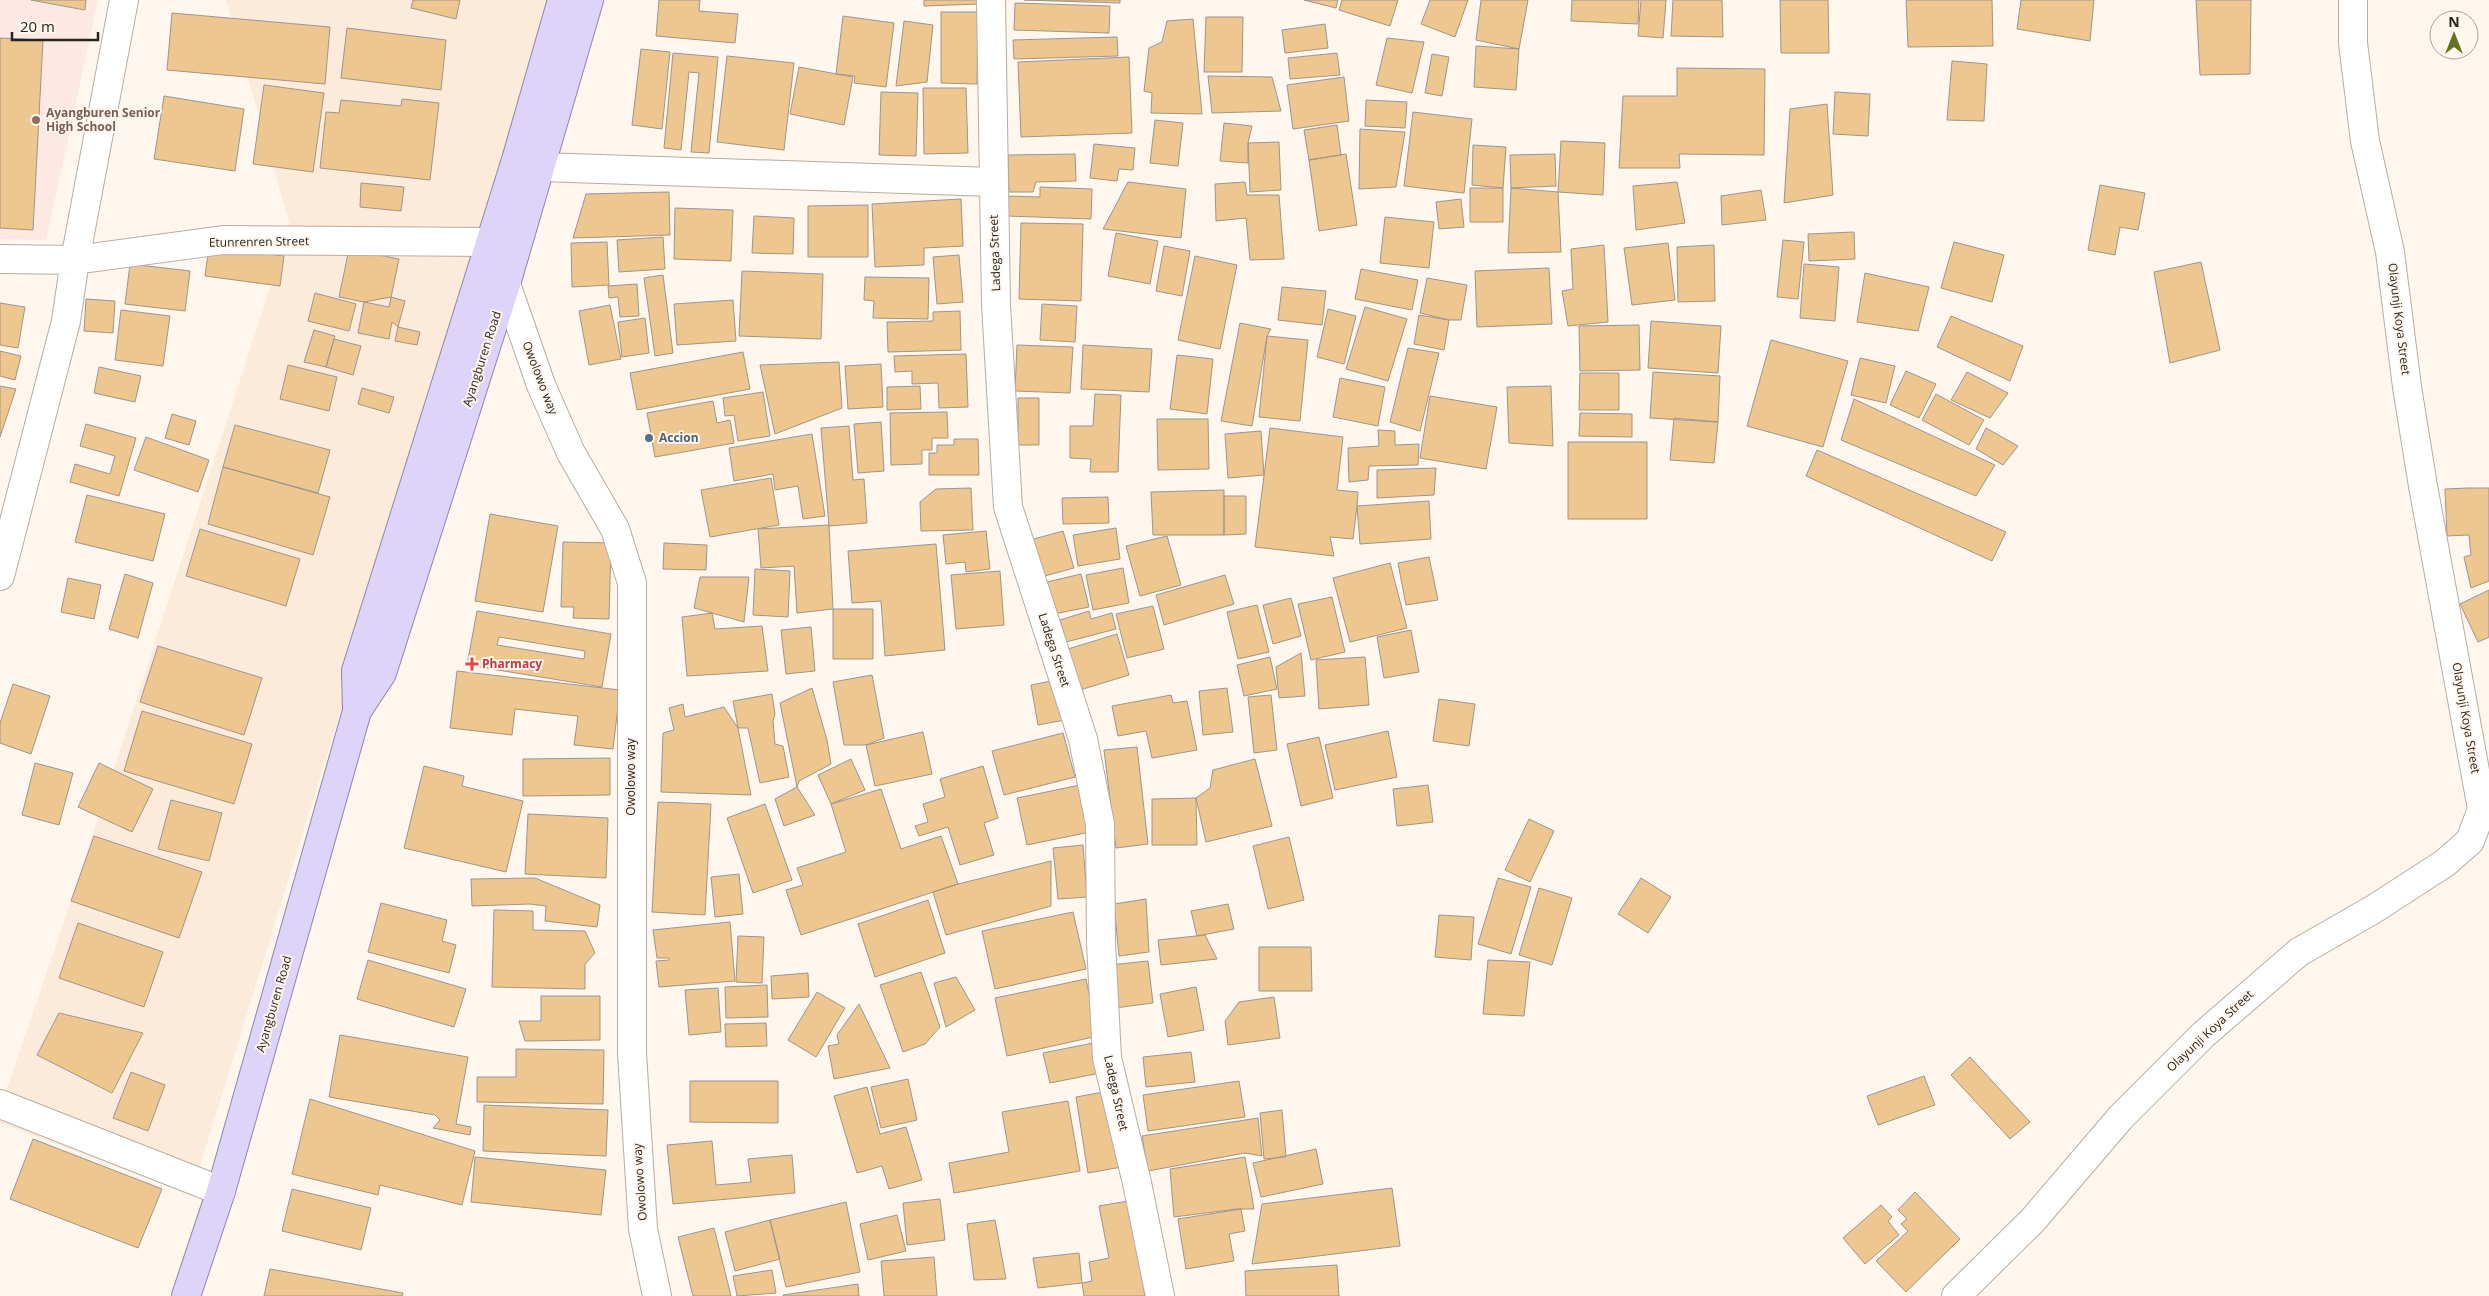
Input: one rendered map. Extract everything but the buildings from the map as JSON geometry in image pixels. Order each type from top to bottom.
[{"type":"main road","name":"Ayangburen Road","points":[[186,1296],[221,1190],[357,711],[356,671],[516,160],[562,0]]},
{"type":"main road","name":"Ayangburen Road","points":[[357,711],[382,673],[506,284],[589,0]]},
{"type":"street","points":[[0,576],[66,321],[74,260],[124,0]]},
{"type":"street","name":"Ladega Street","points":[[991,0],[996,305],[1008,507],[1083,739],[1100,824],[1101,942],[1107,1058],[1137,1183],[1160,1296]]},
{"type":"street","name":"Olayunji Koya Street","points":[[1956,1296],[2033,1220],[2121,1117],[2202,1035],[2299,952],[2374,909],[2445,863],[2470,840],[2482,809],[2423,486],[2407,387],[2390,252],[2365,142],[2353,43],[2353,0]]},
{"type":"street","points":[[541,167],[993,182]]},
{"type":"street","name":"Etunrenren Street","points":[[0,259],[74,260],[224,240],[489,242]]},
{"type":"street","name":"Owolowo way","points":[[506,284],[541,385],[571,453],[615,529],[632,584],[632,1054],[643,1229],[657,1296]]},
{"type":"street","points":[[0,1104],[221,1190]]},
{"type":"shaded area","name":"Ayangburen Senior High School","points":[[0,0],[98,0],[46,240],[0,239]]},
{"type":"shaded area","points":[[226,0],[556,0],[537,76],[191,1195],[0,1123],[0,1109],[71,901],[290,226]]},
{"type":"place","name":"Ayangburen Senior High School","points":[[36,120]]},
{"type":"place","name":"Accion","points":[[649,438]]},
{"type":"place","name":"Pharmacy","points":[[472,664]]}]
